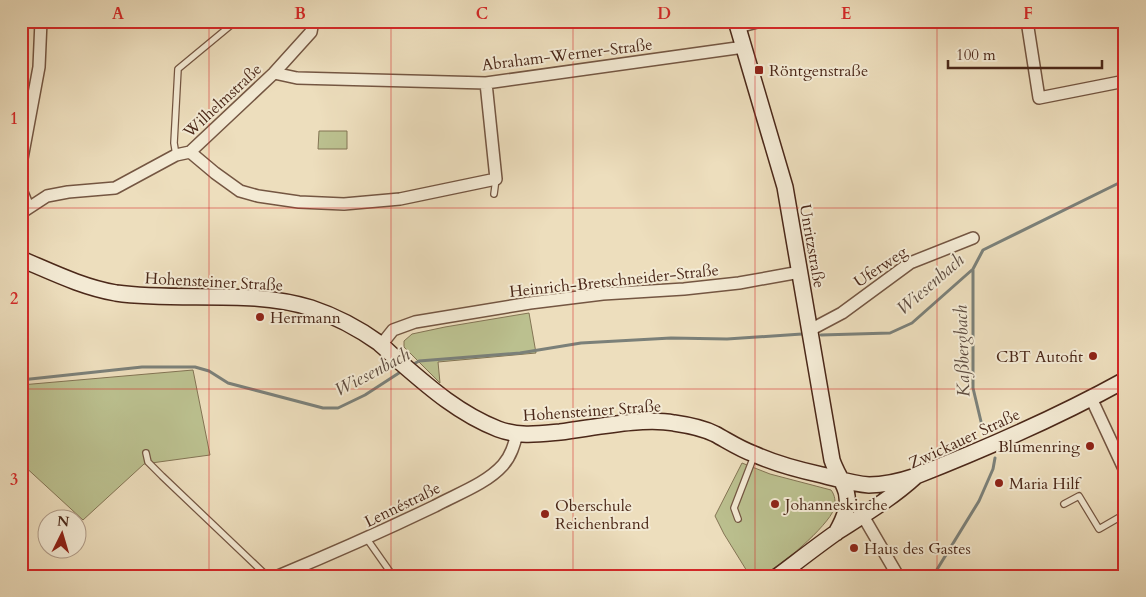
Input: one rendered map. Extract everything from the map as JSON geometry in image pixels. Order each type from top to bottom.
[{"type":"main road","name":"Unritzstraße","points":[[735,24],[744,47],[785,187],[832,460],[841,480]]},
{"type":"main road","name":"Hohensteiner Straße","points":[[21,259],[74,282],[115,292],[185,298],[263,299],[289,302],[331,315],[354,326],[381,345],[437,394],[460,411],[500,430],[516,434],[536,435],[660,421],[698,428],[714,434],[754,455],[800,470],[841,480],[875,485],[916,476]]},
{"type":"main road","name":"Zwickauer Straße","points":[[778,576],[836,533],[900,491],[916,476],[973,453],[1091,398],[1125,380]]},
{"type":"main road","points":[[836,533],[847,506],[846,490],[841,480]]},
{"type":"street","points":[[21,164],[39,67],[41,21]]},
{"type":"street","name":"Wilhelmstraße","points":[[25,210],[47,196],[68,192],[115,188],[176,155],[190,152],[274,73],[311,32],[313,21]]},
{"type":"street","points":[[735,24],[761,21]]},
{"type":"street","points":[[1027,21],[1039,98],[1125,81]]},
{"type":"street","name":"Abraham-Werner-Straße","points":[[274,73],[297,78],[486,83],[744,47]]},
{"type":"street","points":[[190,152],[240,191],[258,196],[300,202],[344,204],[400,198],[496,179],[486,83]]},
{"type":"street","points":[[21,176],[25,210]]},
{"type":"street","name":"Uferweg","points":[[810,330],[842,313],[910,263],[973,238]]},
{"type":"street","name":"Heinrich-Bretschneider-Straße","points":[[381,345],[393,330],[415,322],[530,303],[602,294],[684,289],[739,283],[800,272]]},
{"type":"street","points":[[1091,398],[1125,470]]},
{"type":"street","name":"Lennéstraße","points":[[278,576],[367,539],[472,488],[491,476],[503,465],[510,455],[516,434]]},
{"type":"street","points":[[863,516],[898,576]]},
{"type":"lane","points":[[176,155],[174,143],[178,69],[236,21]]},
{"type":"lane","points":[[494,194],[496,179]]},
{"type":"lane","points":[[146,453],[148,462],[267,576]]},
{"type":"lane","points":[[738,520],[734,508],[754,455]]},
{"type":"lane","points":[[1064,504],[1079,496],[1099,529],[1125,514]]},
{"type":"lane","points":[[367,539],[393,576]]},
{"type":"green space","points":[[319,131],[347,131],[347,149],[318,149]]},
{"type":"green space","points":[[529,313],[536,353],[438,362],[440,383],[404,347],[404,341],[412,334]]},
{"type":"green space","points":[[193,370],[210,455],[144,464],[88,515],[88,510],[72,510],[21,463],[21,385]]},
{"type":"green space","points":[[742,463],[770,474],[831,490],[835,499],[834,509],[830,516],[813,536],[779,565],[758,576],[750,576],[715,516]]},
{"type":"waterway","name":"Wiesenbach","points":[[821,335],[890,333],[912,323],[973,269],[983,250],[1125,180]]},
{"type":"waterway","name":"Kaßbergbach","points":[[973,270],[973,388],[983,430]]},
{"type":"waterway","name":"Wiesenbach","points":[[412,365],[419,361],[520,353],[581,343],[671,338],[727,339],[802,334]]},
{"type":"waterway","name":"Wiesenbach","points":[[21,380],[142,367],[195,367],[209,371],[228,383],[323,408],[338,408],[365,395],[402,371]]},
{"type":"waterway","name":"Kaßbergbach","points":[[933,576],[979,501],[993,469],[995,458]]},
{"type":"place","name":"Röntgenstraße","points":[[759,70]]},
{"type":"place","name":"Herrmann","points":[[260,317]]},
{"type":"place","name":"CBT Autofit","points":[[1093,356]]},
{"type":"place","name":"Blumenring","points":[[1090,446]]},
{"type":"place","name":"Maria Hilf","points":[[999,483]]},
{"type":"place","name":"Johanneskirche","points":[[775,504]]},
{"type":"place","name":"Oberschule Reichenbrand","points":[[545,514]]},
{"type":"place","name":"Haus des Gastes","points":[[854,548]]}]
